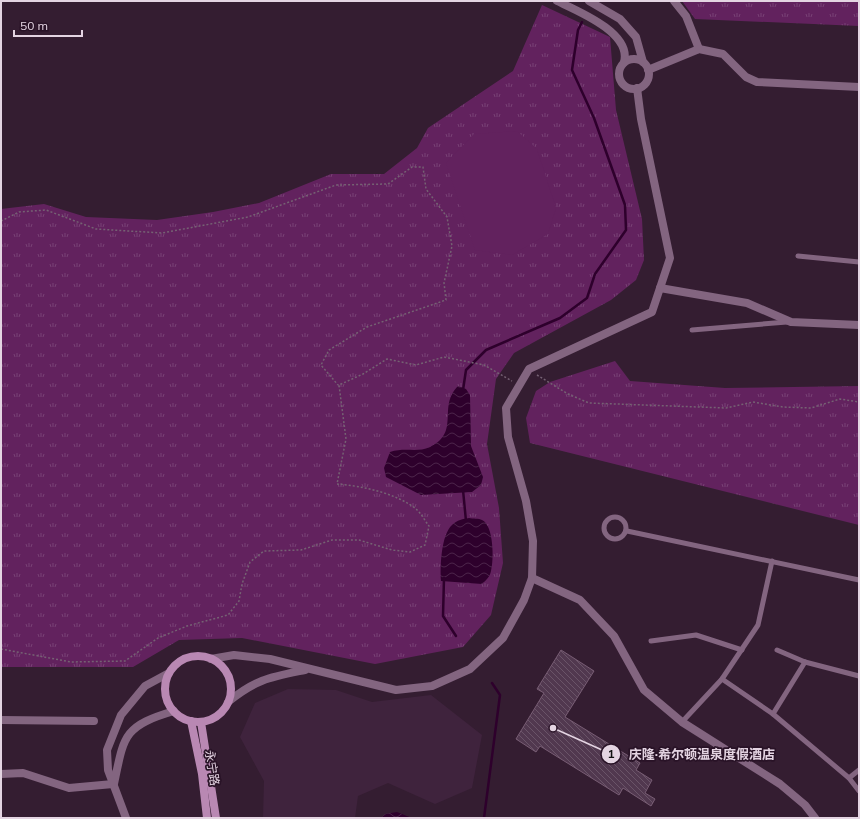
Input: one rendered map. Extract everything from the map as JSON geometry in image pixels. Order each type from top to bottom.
[{"type":"main road","points":[[192,657],[211,659],[219,664],[226,672],[230,682],[231,692],[228,702],[217,716],[201,722],[182,718],[174,711],[168,702],[166,683],[169,673],[183,660],[192,657]]},
{"type":"main road","name":"永宁路","points":[[192,721],[202,774],[206,818]]},
{"type":"main road","name":"永宁路","points":[[201,722],[216,818]]},
{"type":"street","points":[[557,1],[602,25],[614,34],[622,44],[625,53],[624,62],[619,70],[620,80],[627,87],[637,88],[645,84],[649,75],[643,62],[636,37],[620,19],[589,1]]},
{"type":"street","points":[[674,1],[686,16],[699,49]]},
{"type":"street","points":[[648,70],[699,49],[723,54],[746,77],[757,82],[859,87]]},
{"type":"street","points":[[624,62],[634,59],[643,62]]},
{"type":"street","points":[[211,659],[234,655],[270,660],[306,670],[396,690],[432,686],[470,669],[503,638],[524,600],[532,578],[533,541],[526,501],[508,437],[506,408],[529,369],[652,312],[670,258],[640,118],[637,88]]},
{"type":"street","points":[[660,288],[747,303],[791,322],[859,325]]},
{"type":"street","points":[[532,578],[580,600],[614,636],[644,690],[682,722],[780,784],[805,805],[815,818]]},
{"type":"street","points":[[228,702],[246,687],[266,678],[306,670]]},
{"type":"street","points":[[126,818],[108,770],[107,750],[121,715],[145,686],[169,673]]},
{"type":"street","points":[[114,784],[121,749],[127,734],[141,723],[174,711]]},
{"type":"street","points":[[1,720],[94,721]]},
{"type":"street","points":[[1,774],[22,773],[69,788],[114,784]]},
{"type":"lane","points":[[798,256],[859,262]]},
{"type":"lane","points":[[692,330],[791,322]]},
{"type":"lane","points":[[617,517],[624,520],[627,531],[623,537],[612,539],[606,535],[604,528],[610,518],[617,517]]},
{"type":"lane","points":[[627,531],[859,580]]},
{"type":"lane","points":[[682,722],[722,679],[758,625],[772,561]]},
{"type":"lane","points":[[651,641],[696,635],[742,650]]},
{"type":"lane","points":[[777,650],[805,662],[859,676]]},
{"type":"lane","points":[[773,714],[805,662]]},
{"type":"lane","points":[[722,679],[773,714],[849,778],[859,791]]},
{"type":"lane","points":[[849,778],[859,770]]},
{"type":"path","points":[[1,221],[19,212],[46,210],[96,229],[162,234],[248,218],[336,185],[388,184],[412,167],[423,167],[426,189],[447,217],[452,246],[444,283],[446,300],[367,327],[329,350],[321,365],[339,385],[346,439],[337,484],[364,487],[393,496],[417,509],[428,526],[425,545],[410,552],[392,550],[359,540],[332,540],[301,550],[264,551],[250,562],[242,584],[239,601],[228,615],[187,626],[158,638],[125,661],[71,662],[1,649]]},
{"type":"path","points":[[339,385],[364,374],[387,358],[416,365],[444,357],[480,364],[519,386]]},
{"type":"path","points":[[529,369],[568,394],[589,403],[726,408],[753,402],[783,407],[811,408],[840,399],[859,402]]},
{"type":"shaded area","points":[[288,689],[336,690],[372,702],[431,695],[482,735],[472,788],[435,804],[388,783],[358,796],[355,818],[263,818],[264,781],[240,737],[255,703]]},
{"type":"green space","points":[[682,1],[859,1],[859,26],[695,19]]},
{"type":"green space","points":[[542,5],[610,37],[616,110],[642,219],[644,260],[636,280],[611,300],[514,353],[496,379],[487,444],[499,508],[503,563],[491,615],[463,647],[375,664],[242,638],[179,640],[133,667],[1,667],[1,209],[44,204],[86,217],[157,220],[213,212],[259,203],[331,174],[384,174],[417,148],[428,128],[513,71]]},
{"type":"green space","points":[[517,131],[537,149],[556,208],[548,234],[512,255],[475,250],[446,163],[474,134]]},
{"type":"green space","points":[[615,361],[630,381],[725,388],[859,386],[859,525],[530,443],[526,418],[536,391],[550,382]]},
{"type":"water","points":[[458,386],[466,389],[470,395],[471,446],[483,477],[481,485],[472,492],[421,495],[386,477],[384,468],[390,452],[425,449],[439,441],[447,427],[449,402],[452,394]]},
{"type":"water","points":[[469,518],[482,520],[486,523],[489,529],[493,552],[490,575],[482,584],[441,581],[443,543],[448,530],[454,523]]},
{"type":"water","points":[[397,812],[412,818],[381,818],[385,814]]},
{"type":"building","points":[[561,650],[594,671],[565,717],[640,763],[636,770],[652,780],[645,793],[655,799],[651,806],[623,788],[619,795],[540,746],[536,752],[516,739],[544,693],[537,689]]},
{"type":"waterway","points":[[463,390],[466,370],[486,350],[560,318],[587,298],[595,274],[626,230],[625,205],[594,118],[572,70],[578,30],[582,22]]},
{"type":"waterway","points":[[463,490],[466,521]]},
{"type":"waterway","points":[[444,578],[443,616],[456,636]]},
{"type":"waterway","points":[[484,818],[500,695],[492,683]]},
{"type":"place","name":"庆隆·希尔顿温泉度假酒店","points":[[553,728]]}]
